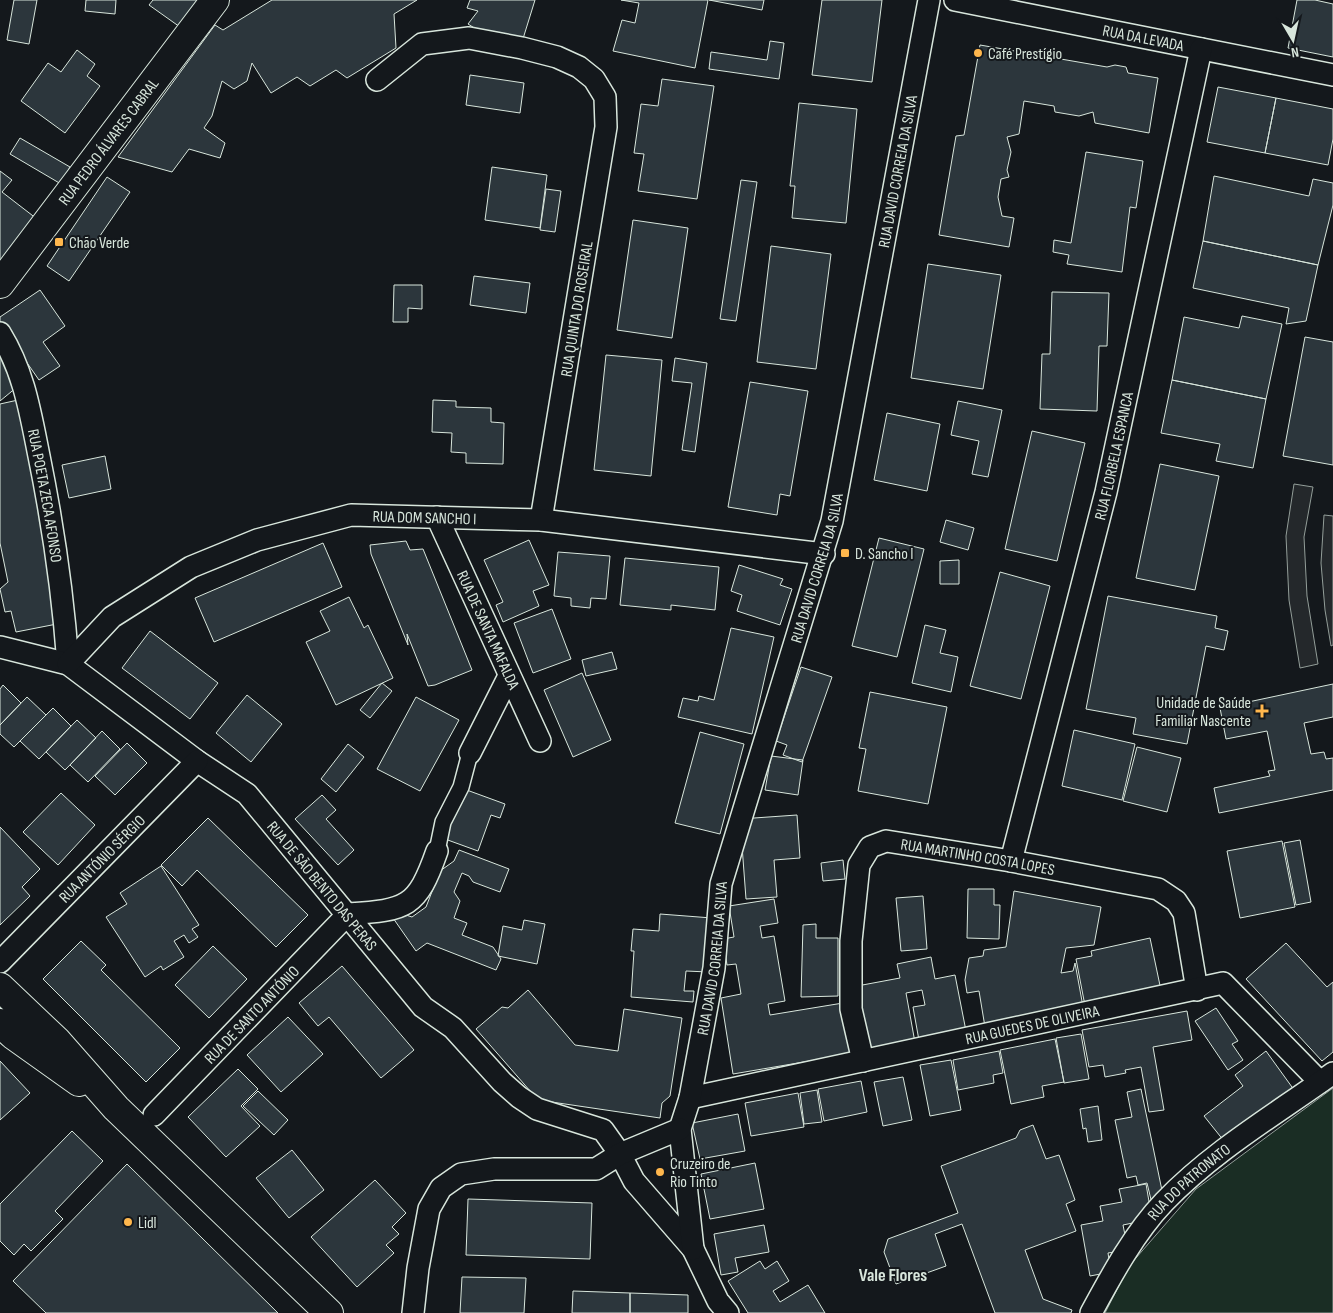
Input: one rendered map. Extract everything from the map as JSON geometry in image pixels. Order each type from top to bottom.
[{"type":"main road","name":"RUA PEDRO ÁLVARES CABRAL","points":[[0,284],[215,0]]},
{"type":"main road","points":[[1,976],[116,1108],[329,1313]]},
{"type":"main road","points":[[0,1024],[116,1108]]},
{"type":"street","name":"RUA DAVID CORREIA DA SILVA","points":[[680,1129],[690,1098],[714,968],[721,884],[824,554],[832,521],[929,0]]},
{"type":"street","name":"RUA DA LEVADA","points":[[955,0],[1333,75]]},
{"type":"street","name":"RUA QUINTA DO ROSEIRAL","points":[[377,80],[422,44],[469,38],[557,57],[579,67],[594,80],[605,97],[606,127],[541,520]]},
{"type":"street","name":"RUA FLORBELA ESPANCA","points":[[1010,861],[1106,492],[1201,49]]},
{"type":"street","name":"RUA POETA ZECA AFONSO","points":[[0,333],[14,356],[28,403],[47,494],[63,593],[68,664]]},
{"type":"street","name":"RUA DOM SANCHO I","points":[[68,664],[112,617],[191,567],[257,540],[351,515],[541,520],[824,554]]},
{"type":"street","name":"RUA DE SANTA MAFALDA","points":[[437,517],[540,742]]},
{"type":"street","name":"RUA DE SÃO BENTO DAS PERAS","points":[[0,647],[68,664],[197,760],[248,794],[423,1007],[453,1028],[513,1092],[537,1110],[603,1130],[620,1154],[634,1181],[693,1249]]},
{"type":"street","points":[[348,914],[378,912],[410,903],[427,879],[437,851],[443,822],[461,787],[470,753],[509,676]]},
{"type":"street","name":"RUA ANTÓNIO SÉRGIO","points":[[1,976],[197,760]]},
{"type":"street","name":"RUA MARTINHO COSTA LOPES","points":[[863,1061],[851,1009],[851,941],[859,865],[870,848],[886,841],[1010,861],[1158,889],[1176,901],[1184,913],[1197,990]]},
{"type":"street","name":"RUA DE SANTO ANTÓNIO","points":[[154,1115],[348,914]]},
{"type":"street","points":[[1,976],[85,1086]]},
{"type":"street","name":"RUA GUEDES DE OLIVEIRA","points":[[690,1098],[1223,983],[1326,1078]]},
{"type":"street","name":"RUA DO PATRONATO","points":[[1092,1313],[1117,1266],[1163,1202],[1216,1155],[1326,1078]]},
{"type":"street","points":[[413,1313],[418,1268],[429,1209],[441,1188],[460,1174],[494,1169],[596,1169],[620,1154],[680,1129],[693,1249],[718,1300],[728,1313]]},
{"type":"green space","points":[[1333,1088],[1333,1313],[1105,1313],[1129,1266],[1196,1189]]},
{"type":"shaded area","points":[[1294,484],[1313,487],[1304,537],[1307,596],[1318,664],[1300,668],[1289,600],[1286,536]]},
{"type":"shaded area","points":[[1324,515],[1333,516],[1333,645],[1331,646],[1325,610],[1321,563]]},
{"type":"building","points":[[14,0],[37,0],[29,44],[7,40]]},
{"type":"building","points":[[86,0],[116,0],[115,14],[85,11]]},
{"type":"building","points":[[153,0],[200,0],[180,27],[149,5]]},
{"type":"building","points":[[272,0],[417,0],[394,14],[396,48],[347,78],[336,70],[310,86],[297,77],[271,93],[252,63],[247,81],[234,89],[222,81],[212,116],[204,128],[225,143],[220,158],[189,149],[172,172],[118,157],[215,25],[223,30]]},
{"type":"building","points":[[470,0],[535,0],[522,42],[476,29],[468,24],[478,11],[467,8]]},
{"type":"building","points":[[621,0],[708,0],[695,68],[613,51],[622,20],[635,23],[639,3]]},
{"type":"building","points":[[709,0],[764,0],[762,10]]},
{"type":"building","points":[[822,0],[882,0],[872,82],[812,75]]},
{"type":"building","points":[[1297,0],[1315,0],[1333,4],[1333,57],[1288,48]]},
{"type":"building","points":[[770,41],[784,43],[779,79],[709,69],[711,52],[767,60]]},
{"type":"building","points":[[980,45],[1107,67],[1115,65],[1126,67],[1128,73],[1158,78],[1149,133],[1095,123],[1093,112],[1079,116],[1055,112],[1054,106],[1024,101],[1019,134],[1007,137],[1011,152],[1007,170],[1009,177],[1001,179],[998,197],[1002,216],[1014,218],[1009,247],[939,235],[956,136],[964,135]]},
{"type":"building","points":[[77,50],[95,64],[87,76],[100,86],[65,133],[21,101],[48,63],[61,72]]},
{"type":"building","points":[[470,75],[524,83],[520,113],[466,105]]},
{"type":"building","points":[[662,79],[714,86],[697,199],[638,191],[644,154],[634,153],[641,104],[658,106]]},
{"type":"building","points":[[1218,87],[1276,98],[1265,153],[1207,142]]},
{"type":"building","points":[[1276,98],[1333,109],[1333,139],[1328,165],[1265,153]]},
{"type":"building","points":[[799,103],[857,109],[846,223],[792,218],[795,186],[790,186]]},
{"type":"building","points":[[20,138],[70,167],[61,184],[10,154]]},
{"type":"building","points":[[1086,152],[1143,161],[1136,208],[1130,207],[1122,272],[1067,264],[1069,255],[1053,252],[1054,240],[1071,243]]},
{"type":"building","points":[[492,167],[547,175],[540,228],[485,220]]},
{"type":"building","points":[[0,171],[12,180],[2,192],[37,219],[0,266]]},
{"type":"building","points":[[1214,176],[1309,196],[1313,179],[1333,183],[1333,205],[1318,265],[1203,241]]},
{"type":"building","points":[[107,177],[130,192],[69,281],[47,266]]},
{"type":"building","points":[[741,180],[757,182],[736,321],[720,319]]},
{"type":"building","points":[[546,189],[561,191],[555,232],[540,230]]},
{"type":"building","points":[[633,220],[688,228],[672,338],[617,330]]},
{"type":"building","points":[[1203,241],[1318,265],[1306,321],[1286,324],[1289,308],[1193,288]]},
{"type":"building","points":[[771,246],[831,254],[816,369],[757,362]]},
{"type":"building","points":[[928,264],[1001,275],[983,389],[911,378]]},
{"type":"building","points":[[474,276],[530,283],[526,313],[470,305]]},
{"type":"building","points":[[394,285],[422,285],[422,309],[408,308],[408,322],[393,322]]},
{"type":"building","points":[[40,290],[65,326],[43,342],[60,366],[39,380],[0,324],[0,317]]},
{"type":"building","points":[[1052,292],[1109,293],[1107,346],[1099,346],[1097,411],[1040,409],[1042,354],[1050,354]]},
{"type":"building","points":[[1242,316],[1282,324],[1266,399],[1172,380],[1184,317],[1239,328]]},
{"type":"building","points":[[1305,337],[1333,342],[1333,465],[1283,456]]},
{"type":"building","points":[[0,345],[17,387],[0,401]]},
{"type":"building","points":[[606,355],[662,360],[651,476],[594,470]]},
{"type":"building","points":[[675,358],[707,363],[695,452],[682,450],[692,383],[672,381]]},
{"type":"building","points":[[1172,380],[1266,399],[1253,468],[1216,461],[1220,444],[1161,433]]},
{"type":"building","points":[[750,382],[808,391],[790,496],[780,494],[777,515],[728,507]]},
{"type":"building","points":[[18,400],[62,623],[16,632],[11,611],[5,612],[0,589],[8,582],[0,543],[0,404]]},
{"type":"building","points":[[433,400],[456,401],[456,407],[491,408],[491,422],[504,423],[503,464],[466,463],[466,453],[451,452],[452,433],[432,432]]},
{"type":"building","points":[[958,401],[1002,410],[988,477],[972,474],[979,441],[951,435]]},
{"type":"building","points":[[887,413],[940,424],[927,491],[874,480]]},
{"type":"building","points":[[1032,431],[1085,443],[1057,561],[1005,549]]},
{"type":"building","points":[[105,456],[111,489],[69,498],[62,465]]},
{"type":"building","points":[[1160,464],[1219,476],[1195,590],[1136,578]]},
{"type":"building","points":[[946,520],[974,528],[968,550],[940,542]]},
{"type":"building","points":[[879,538],[924,549],[897,657],[852,646]]},
{"type":"building","points":[[529,540],[549,585],[533,591],[539,606],[503,622],[496,605],[503,602],[484,560]]},
{"type":"building","points":[[406,541],[410,550],[423,549],[472,670],[435,685],[428,686],[407,634],[408,645],[371,554],[370,545]]},
{"type":"building","points":[[323,543],[342,587],[214,642],[195,598]]},
{"type":"building","points":[[558,552],[610,556],[606,599],[591,598],[590,608],[571,606],[571,598],[554,596]]},
{"type":"building","points":[[625,558],[719,567],[715,610],[671,605],[671,610],[620,605]]},
{"type":"building","points":[[959,560],[959,584],[940,584],[940,561]]},
{"type":"building","points":[[739,565],[783,579],[780,585],[792,589],[780,625],[737,611],[742,595],[731,591]]},
{"type":"building","points":[[1000,572],[1050,586],[1021,699],[970,686]]},
{"type":"building","points":[[1108,596],[1217,616],[1215,628],[1228,631],[1224,650],[1206,646],[1187,744],[1133,734],[1136,718],[1086,709]]},
{"type":"building","points":[[349,597],[364,628],[368,625],[393,678],[336,705],[306,642],[330,631],[320,611]]},
{"type":"building","points":[[552,609],[571,659],[533,673],[514,623]]},
{"type":"building","points":[[925,625],[946,630],[940,653],[958,657],[951,692],[912,683]]},
{"type":"building","points":[[731,628],[774,637],[752,734],[678,717],[683,698],[698,701],[699,696],[714,700]]},
{"type":"building","points":[[150,631],[218,683],[190,719],[122,668]]},
{"type":"building","points":[[612,652],[617,669],[586,676],[582,660]]},
{"type":"building","points":[[801,667],[832,677],[802,762],[783,755],[787,745],[776,741]]},
{"type":"building","points":[[582,673],[611,740],[573,757],[544,690]]},
{"type":"building","points":[[382,683],[392,691],[370,718],[360,710]]},
{"type":"building","points":[[1333,684],[1333,717],[1304,723],[1311,754],[1324,752],[1326,759],[1333,758],[1333,790],[1219,813],[1214,788],[1270,776],[1268,771],[1275,770],[1267,731],[1226,739],[1220,708]]},
{"type":"building","points":[[3,685],[21,703],[0,725],[0,689]]},
{"type":"building","points":[[870,692],[947,707],[928,804],[858,791],[866,749],[859,748]]},
{"type":"building","points":[[247,695],[282,724],[251,762],[216,733]]},
{"type":"building","points":[[27,697],[46,715],[14,747],[0,734],[0,725]]},
{"type":"building","points":[[416,697],[459,720],[420,791],[377,769]]},
{"type":"building","points":[[53,708],[71,726],[39,759],[20,741]]},
{"type":"building","points":[[77,720],[96,738],[65,770],[46,752]]},
{"type":"building","points":[[1074,730],[1135,744],[1122,800],[1062,786]]},
{"type":"building","points":[[102,731],[120,749],[88,782],[70,765]]},
{"type":"building","points":[[700,732],[744,744],[720,834],[675,823]]},
{"type":"building","points":[[127,743],[147,763],[115,795],[95,776]]},
{"type":"building","points":[[348,744],[364,757],[336,792],[321,779]]},
{"type":"building","points":[[1137,747],[1181,758],[1167,812],[1123,801]]},
{"type":"building","points":[[771,756],[803,760],[798,795],[765,790]]},
{"type":"building","points":[[464,789],[505,804],[500,818],[491,815],[478,851],[445,839]]},
{"type":"building","points":[[61,793],[95,825],[58,865],[23,832]]},
{"type":"building","points":[[322,795],[336,810],[326,819],[354,850],[338,865],[295,819]]},
{"type":"building","points":[[797,815],[800,858],[774,860],[777,897],[746,899],[740,819]]},
{"type":"building","points":[[208,818],[308,915],[276,947],[197,870],[182,886],[161,865]]},
{"type":"building","points":[[0,827],[40,869],[22,887],[30,896],[0,925]]},
{"type":"building","points":[[1300,840],[1311,902],[1296,905],[1284,843]]},
{"type":"building","points":[[1282,841],[1295,907],[1240,918],[1227,851]]},
{"type":"building","points":[[459,850],[509,869],[500,892],[473,882],[469,876],[462,873],[454,892],[460,901],[454,918],[467,923],[462,935],[493,947],[501,959],[496,970],[427,943],[416,951],[393,918],[400,913],[412,917],[426,907],[440,871],[454,861]]},
{"type":"building","points":[[843,860],[845,879],[823,881],[821,863]]},
{"type":"building","points":[[161,866],[199,925],[192,929],[198,937],[189,943],[184,935],[174,941],[184,957],[163,970],[161,966],[145,977],[106,917],[127,904],[120,893]]},
{"type":"building","points":[[968,889],[994,889],[994,905],[1000,905],[999,939],[967,938]]},
{"type":"building","points":[[1014,891],[1101,907],[1094,945],[1066,948],[1061,973],[1073,971],[1075,963],[1084,1012],[985,1027],[979,991],[967,993],[965,980],[969,958],[983,956],[984,950],[1006,947]]},
{"type":"building","points":[[923,896],[927,949],[901,951],[896,898]]},
{"type":"building","points":[[774,899],[778,923],[760,926],[762,938],[774,936],[785,1001],[768,1004],[770,1015],[843,1003],[851,1054],[733,1074],[721,998],[741,994],[736,964],[727,965],[723,939],[734,937],[729,906]]},
{"type":"building","points":[[660,914],[712,918],[708,972],[686,971],[684,991],[694,991],[693,1002],[631,997],[634,951],[631,951],[633,929],[659,931]]},
{"type":"building","points":[[524,920],[545,924],[537,964],[498,956],[503,926],[522,930]]},
{"type":"building","points":[[816,924],[816,938],[838,938],[838,996],[801,997],[803,925]]},
{"type":"building","points":[[1150,938],[1162,995],[1086,1011],[1076,959],[1092,956],[1091,951]]},
{"type":"building","points":[[81,941],[106,965],[101,970],[180,1048],[146,1082],[43,979]]},
{"type":"building","points":[[1286,943],[1327,987],[1333,982],[1333,1052],[1322,1061],[1246,979]]},
{"type":"building","points":[[213,946],[247,979],[209,1018],[175,985]]},
{"type":"building","points":[[931,957],[935,979],[955,975],[967,1036],[920,1046],[913,1007],[925,1005],[922,990],[906,993],[916,1048],[871,1057],[857,986],[900,978],[897,964]]},
{"type":"building","points":[[342,966],[414,1050],[381,1078],[329,1017],[318,1026],[299,1003]]},
{"type":"building","points":[[528,990],[575,1045],[618,1051],[624,1009],[682,1018],[670,1096],[662,1103],[660,1118],[538,1100],[476,1029],[502,1007],[508,1008]]},
{"type":"building","points":[[1216,1008],[1238,1041],[1232,1044],[1243,1060],[1228,1070],[1195,1021]]},
{"type":"building","points":[[1187,1011],[1192,1040],[1153,1047],[1164,1110],[1149,1112],[1141,1067],[1125,1070],[1126,1073],[1105,1077],[1103,1065],[1089,1067],[1082,1030]]},
{"type":"building","points":[[288,1017],[323,1054],[281,1092],[247,1055]]},
{"type":"building","points":[[1081,1034],[1089,1079],[1064,1083],[1056,1038]]},
{"type":"building","points":[[1055,1039],[1064,1082],[1042,1086],[1044,1097],[1011,1104],[1000,1050]]},
{"type":"building","points":[[999,1051],[1003,1073],[993,1075],[994,1083],[958,1090],[953,1060]]},
{"type":"building","points":[[1266,1051],[1297,1094],[1228,1146],[1204,1116],[1243,1086],[1235,1075]]},
{"type":"building","points":[[951,1060],[961,1110],[930,1116],[920,1065]]},
{"type":"building","points":[[0,1061],[30,1093],[0,1120]]},
{"type":"building","points":[[238,1069],[258,1089],[241,1106],[260,1126],[226,1157],[188,1117]]},
{"type":"building","points":[[903,1077],[912,1120],[883,1126],[874,1082]]},
{"type":"building","points":[[861,1081],[867,1112],[824,1121],[818,1089]]},
{"type":"building","points":[[1141,1089],[1165,1205],[1153,1208],[1147,1183],[1138,1185],[1136,1176],[1127,1178],[1115,1120],[1132,1117],[1127,1092]]},
{"type":"building","points":[[817,1090],[822,1122],[804,1124],[800,1093]]},
{"type":"building","points":[[258,1091],[288,1120],[274,1135],[243,1106]]},
{"type":"building","points":[[798,1093],[804,1127],[751,1136],[745,1103]]},
{"type":"building","points":[[1098,1106],[1102,1140],[1088,1142],[1086,1128],[1083,1129],[1080,1109]]},
{"type":"building","points":[[738,1114],[745,1151],[700,1159],[692,1123]]},
{"type":"building","points":[[1033,1125],[1046,1159],[1059,1155],[1075,1200],[1066,1204],[1076,1231],[1025,1250],[1043,1299],[1072,1310],[1071,1313],[995,1313],[962,1224],[935,1234],[946,1266],[896,1284],[884,1252],[888,1239],[958,1213],[941,1166],[1016,1138],[1020,1130]]},
{"type":"building","points":[[72,1131],[103,1161],[55,1211],[63,1219],[31,1251],[24,1244],[14,1255],[0,1241],[0,1204]]},
{"type":"building","points":[[292,1150],[324,1190],[289,1218],[256,1178]]},
{"type":"building","points":[[755,1163],[764,1209],[710,1219],[701,1174]]},
{"type":"building","name":"Lidl","points":[[127,1164],[278,1313],[46,1313],[13,1281]]},
{"type":"building","points":[[375,1180],[406,1213],[392,1227],[399,1234],[386,1245],[394,1253],[357,1287],[311,1237]]},
{"type":"building","points":[[1146,1184],[1152,1219],[1123,1225],[1128,1250],[1108,1253],[1111,1272],[1090,1276],[1081,1225],[1103,1221],[1100,1206],[1122,1202],[1119,1189]]},
{"type":"building","points":[[468,1199],[592,1203],[590,1259],[466,1255]]},
{"type":"building","points":[[764,1225],[769,1252],[735,1258],[738,1272],[721,1275],[714,1234]]},
{"type":"building","points":[[760,1261],[765,1269],[777,1261],[789,1281],[773,1291],[780,1302],[808,1285],[825,1313],[748,1313],[728,1281]]},
{"type":"building","points":[[462,1277],[526,1278],[524,1313],[460,1313]]},
{"type":"building","points":[[573,1291],[630,1293],[630,1313],[572,1313]]},
{"type":"building","points":[[630,1293],[688,1295],[688,1313],[630,1313]]},
{"type":"place","name":"Café Prestígio","points":[[978,53]]},
{"type":"place","name":"Chão Verde","points":[[59,242]]},
{"type":"place","name":"D. Sancho I","points":[[845,553]]},
{"type":"place","name":"Unidade de Saúde Familiar Nascente","points":[[1262,711]]},
{"type":"place","name":"Cruzeiro de Rio Tinto","points":[[660,1172]]},
{"type":"place","name":"Lidl","points":[[128,1222]]},
{"type":"district","name":"Vale Flores","points":[[893,1275]]}]
